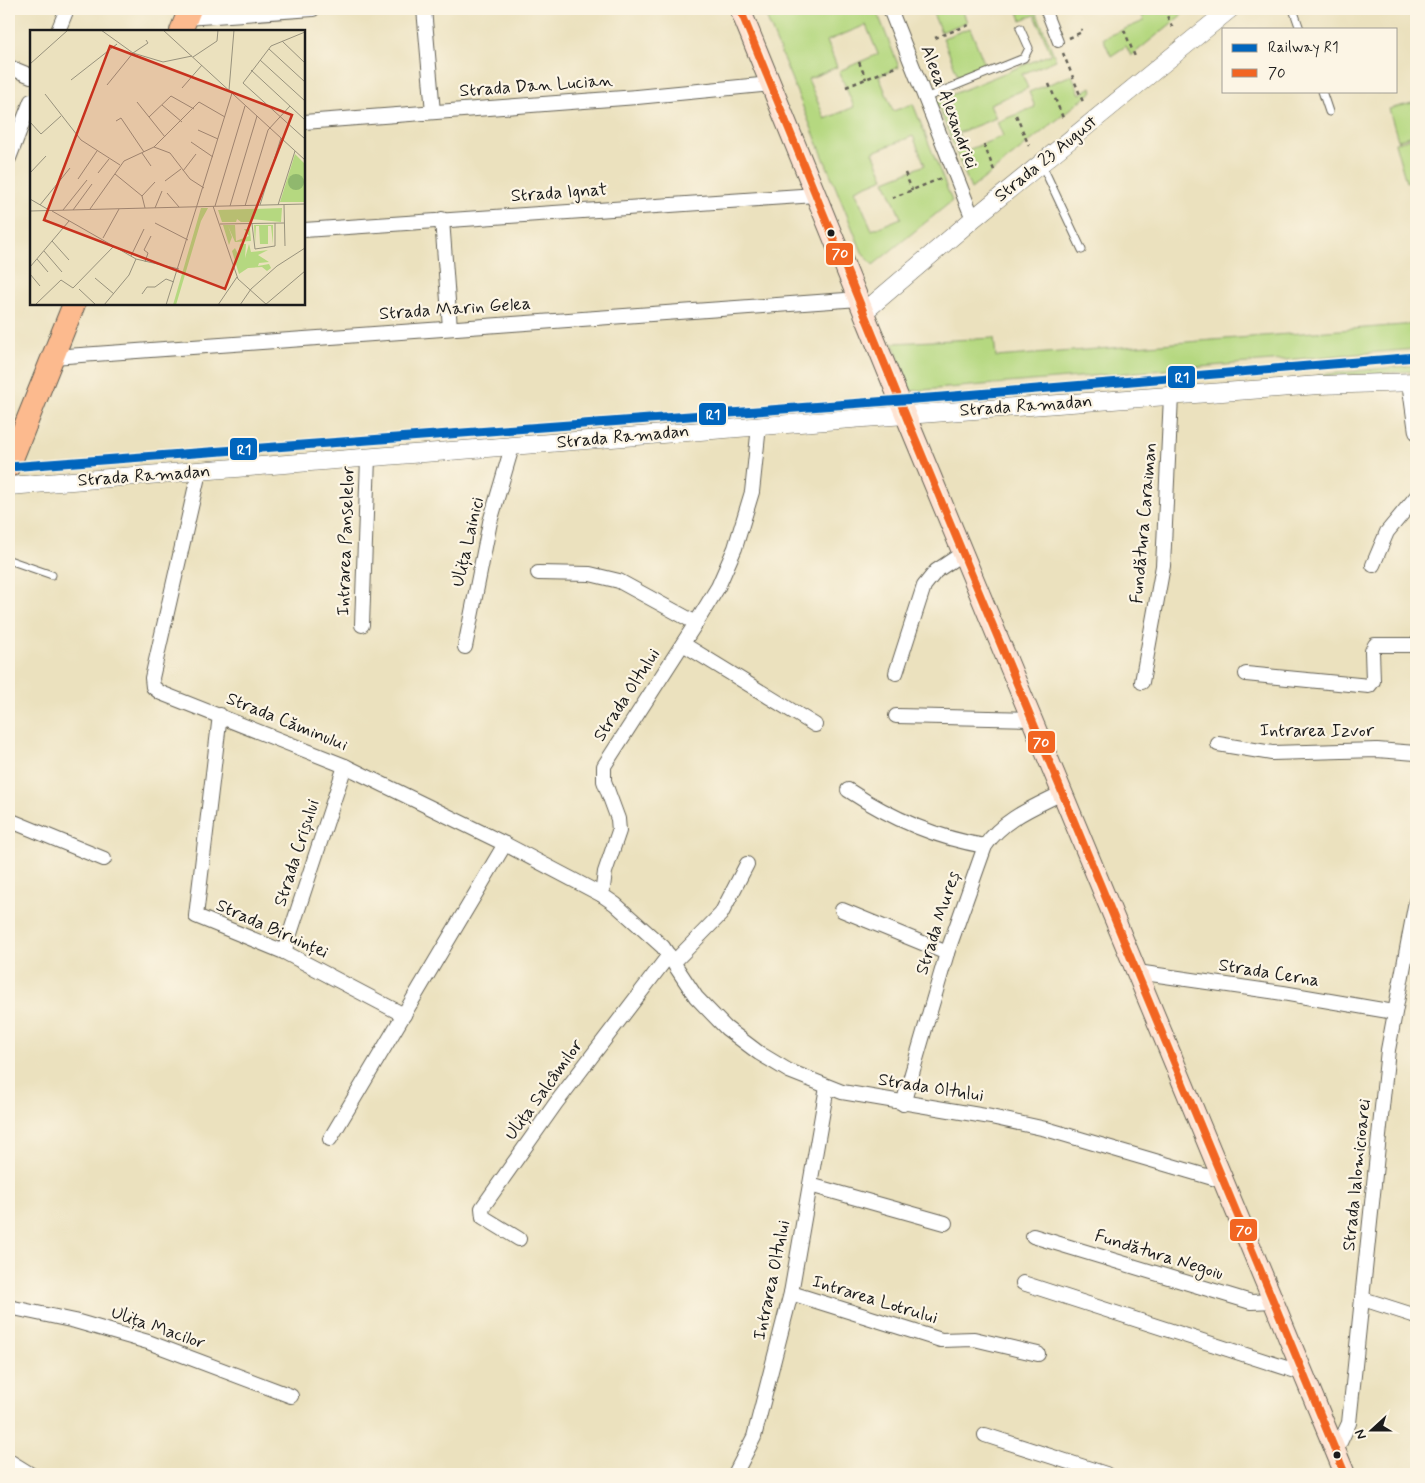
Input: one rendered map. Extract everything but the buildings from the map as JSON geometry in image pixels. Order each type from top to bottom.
[{"type":"main road","points":[[740,9],[905,415],[1305,1374],[1341,1466]]},
{"type":"main road","points":[[9,466],[74,305]]},
{"type":"street","points":[[58,30],[67,9]]},
{"type":"street","points":[[186,19],[313,9]]},
{"type":"street","points":[[424,9],[433,112]]},
{"type":"street","name":"Aleea Alexandriei","points":[[890,9],[972,219]]},
{"type":"street","points":[[1045,9],[1058,42]]},
{"type":"street","name":"Strada 23 August","points":[[861,305],[1042,163],[1230,9]]},
{"type":"street","points":[[9,67],[30,76]]},
{"type":"street","name":"Strada Dan Lucian","points":[[305,122],[637,97],[771,84]]},
{"type":"street","points":[[9,158],[30,104]]},
{"type":"street","name":"Strada Ignat","points":[[305,230],[442,219],[816,195]]},
{"type":"street","points":[[442,219],[450,328]]},
{"type":"street","name":"Strada Marin Gelea","points":[[53,357],[450,328],[861,305]]},
{"type":"street","points":[[1412,382],[1416,432]]},
{"type":"street","name":"Strada Ramadan","points":[[9,486],[759,426],[1319,384],[1412,382]]},
{"type":"street","name":"Fundătura Caraiman","points":[[1142,682],[1163,566],[1171,396]]},
{"type":"street","name":"Strada Oltului","points":[[759,426],[752,492],[742,531],[718,587],[604,766],[604,780],[618,819],[620,831],[605,872],[602,895],[624,912],[672,959],[696,997],[726,1028],[759,1053],[789,1071],[827,1088],[903,1104],[991,1116],[1046,1129],[1223,1181]]},
{"type":"street","name":"Ulița Lainici","points":[[465,647],[490,522],[512,447]]},
{"type":"street","name":"Intrarea Panselelor","points":[[362,625],[368,458]]},
{"type":"street","name":"Strada Căminului","points":[[199,472],[152,678],[153,687],[161,693],[220,714],[345,766],[505,844],[602,895]]},
{"type":"street","points":[[1373,565],[1387,532],[1416,497]]},
{"type":"street","points":[[896,673],[924,586],[936,571],[963,553]]},
{"type":"street","points":[[538,573],[590,574],[619,581],[696,623]]},
{"type":"street","points":[[683,644],[815,725]]},
{"type":"street","points":[[1246,674],[1369,686],[1373,681],[1372,651],[1375,645],[1416,645]]},
{"type":"street","name":"Strada Biruinței","points":[[220,714],[196,916],[284,952],[404,1015]]},
{"type":"street","points":[[896,716],[1032,719]]},
{"type":"street","name":"Intrarea Izvor","points":[[1218,744],[1272,753],[1377,750],[1416,753]]},
{"type":"street","name":"Strada Crișului","points":[[284,952],[345,766]]},
{"type":"street","points":[[848,790],[896,818],[963,842],[985,846]]},
{"type":"street","name":"Strada Mureș","points":[[903,1104],[947,953],[985,846],[993,834],[1007,822],[1062,793]]},
{"type":"street","points":[[9,820],[104,859]]},
{"type":"street","points":[[330,1139],[505,844]]},
{"type":"street","points":[[672,959],[721,914],[747,864]]},
{"type":"street","name":"Strada Ialomicioarei","points":[[1341,1466],[1349,1423],[1394,1012],[1416,906]]},
{"type":"street","points":[[842,910],[947,953]]},
{"type":"street","name":"Ulița Salcâmilor","points":[[519,1239],[483,1217],[482,1208],[556,1103],[672,959]]},
{"type":"street","name":"Strada Cerna","points":[[1137,972],[1283,993],[1394,1012]]},
{"type":"street","name":"Intrarea Oltului","points":[[734,1474],[754,1437],[791,1293],[827,1088]]},
{"type":"street","points":[[810,1185],[945,1223]]},
{"type":"street","name":"Fundătura Negoiu","points":[[1033,1236],[1251,1302],[1274,1301]]},
{"type":"street","points":[[1023,1283],[1305,1374]]},
{"type":"street","name":"Intrarea Lotrului","points":[[791,1293],[941,1340],[974,1339],[1038,1354]]},
{"type":"street","points":[[1363,1299],[1416,1316]]},
{"type":"street","name":"Ulița Macilor","points":[[9,1306],[75,1321],[148,1342],[291,1396]]},
{"type":"street","points":[[985,1435],[1106,1474]]},
{"type":"street","points":[[9,1461],[30,1474]]},
{"type":"lane","points":[[1293,9],[1300,28]]},
{"type":"lane","points":[[925,98],[1024,58],[1028,48],[1020,28]]},
{"type":"lane","points":[[1322,92],[1329,112]]},
{"type":"lane","points":[[1042,163],[1082,250]]},
{"type":"lane","points":[[9,560],[52,575]]},
{"type":"path","points":[[1164,9],[1173,29]]},
{"type":"path","points":[[935,38],[968,25]]},
{"type":"path","points":[[1081,29],[1082,32],[1058,42],[1083,102]]},
{"type":"path","points":[[1124,30],[1136,58]]},
{"type":"path","points":[[846,87],[911,61]]},
{"type":"path","points":[[859,62],[866,79]]},
{"type":"path","points":[[1049,84],[1063,118]]},
{"type":"path","points":[[1016,114],[1029,146]]},
{"type":"path","points":[[984,144],[995,173]]},
{"type":"path","points":[[905,173],[912,190]]},
{"type":"path","points":[[892,198],[955,173]]},
{"type":"green space","points":[[763,9],[876,9],[899,67],[879,76],[893,111],[913,104],[952,201],[873,265],[862,252]],"holes":[[[866,25],[878,54],[839,71],[854,107],[825,119],[808,79],[837,67],[827,41]],[[913,136],[925,165],[885,181],[901,218],[872,230],[855,190],[884,178],[873,152]]]},
{"type":"green space","points":[[931,9],[962,9],[967,22],[941,32]]},
{"type":"green space","points":[[1017,9],[1035,9],[1056,60],[1022,74],[1028,88],[990,104],[996,118],[958,133],[965,151],[1003,136],[997,122],[1035,107],[1029,92],[1072,75],[1080,94],[1091,87],[1093,91],[971,189],[936,101],[1051,54],[1035,15],[1021,20]]},
{"type":"green space","points":[[1140,9],[1189,9],[1131,56],[1126,46],[1111,56],[1103,38],[1144,21]]},
{"type":"green space","points":[[970,28],[985,65],[958,76],[943,38]]},
{"type":"green space","points":[[1416,102],[1416,134],[1398,140],[1389,109]]},
{"type":"green space","points":[[1416,136],[1416,179],[1406,182],[1395,143]]},
{"type":"green space","points":[[1416,324],[1416,349],[911,391],[893,343],[994,338],[996,357]]},
{"type":"green space","points":[[1416,365],[1416,371],[1319,377],[1318,375]]},
{"type":"rail line","name":"R1","points":[[9,467],[942,397],[1416,357]]},
{"type":"transit line","name":"70","points":[[740,9],[910,426],[1345,1474]]}]
